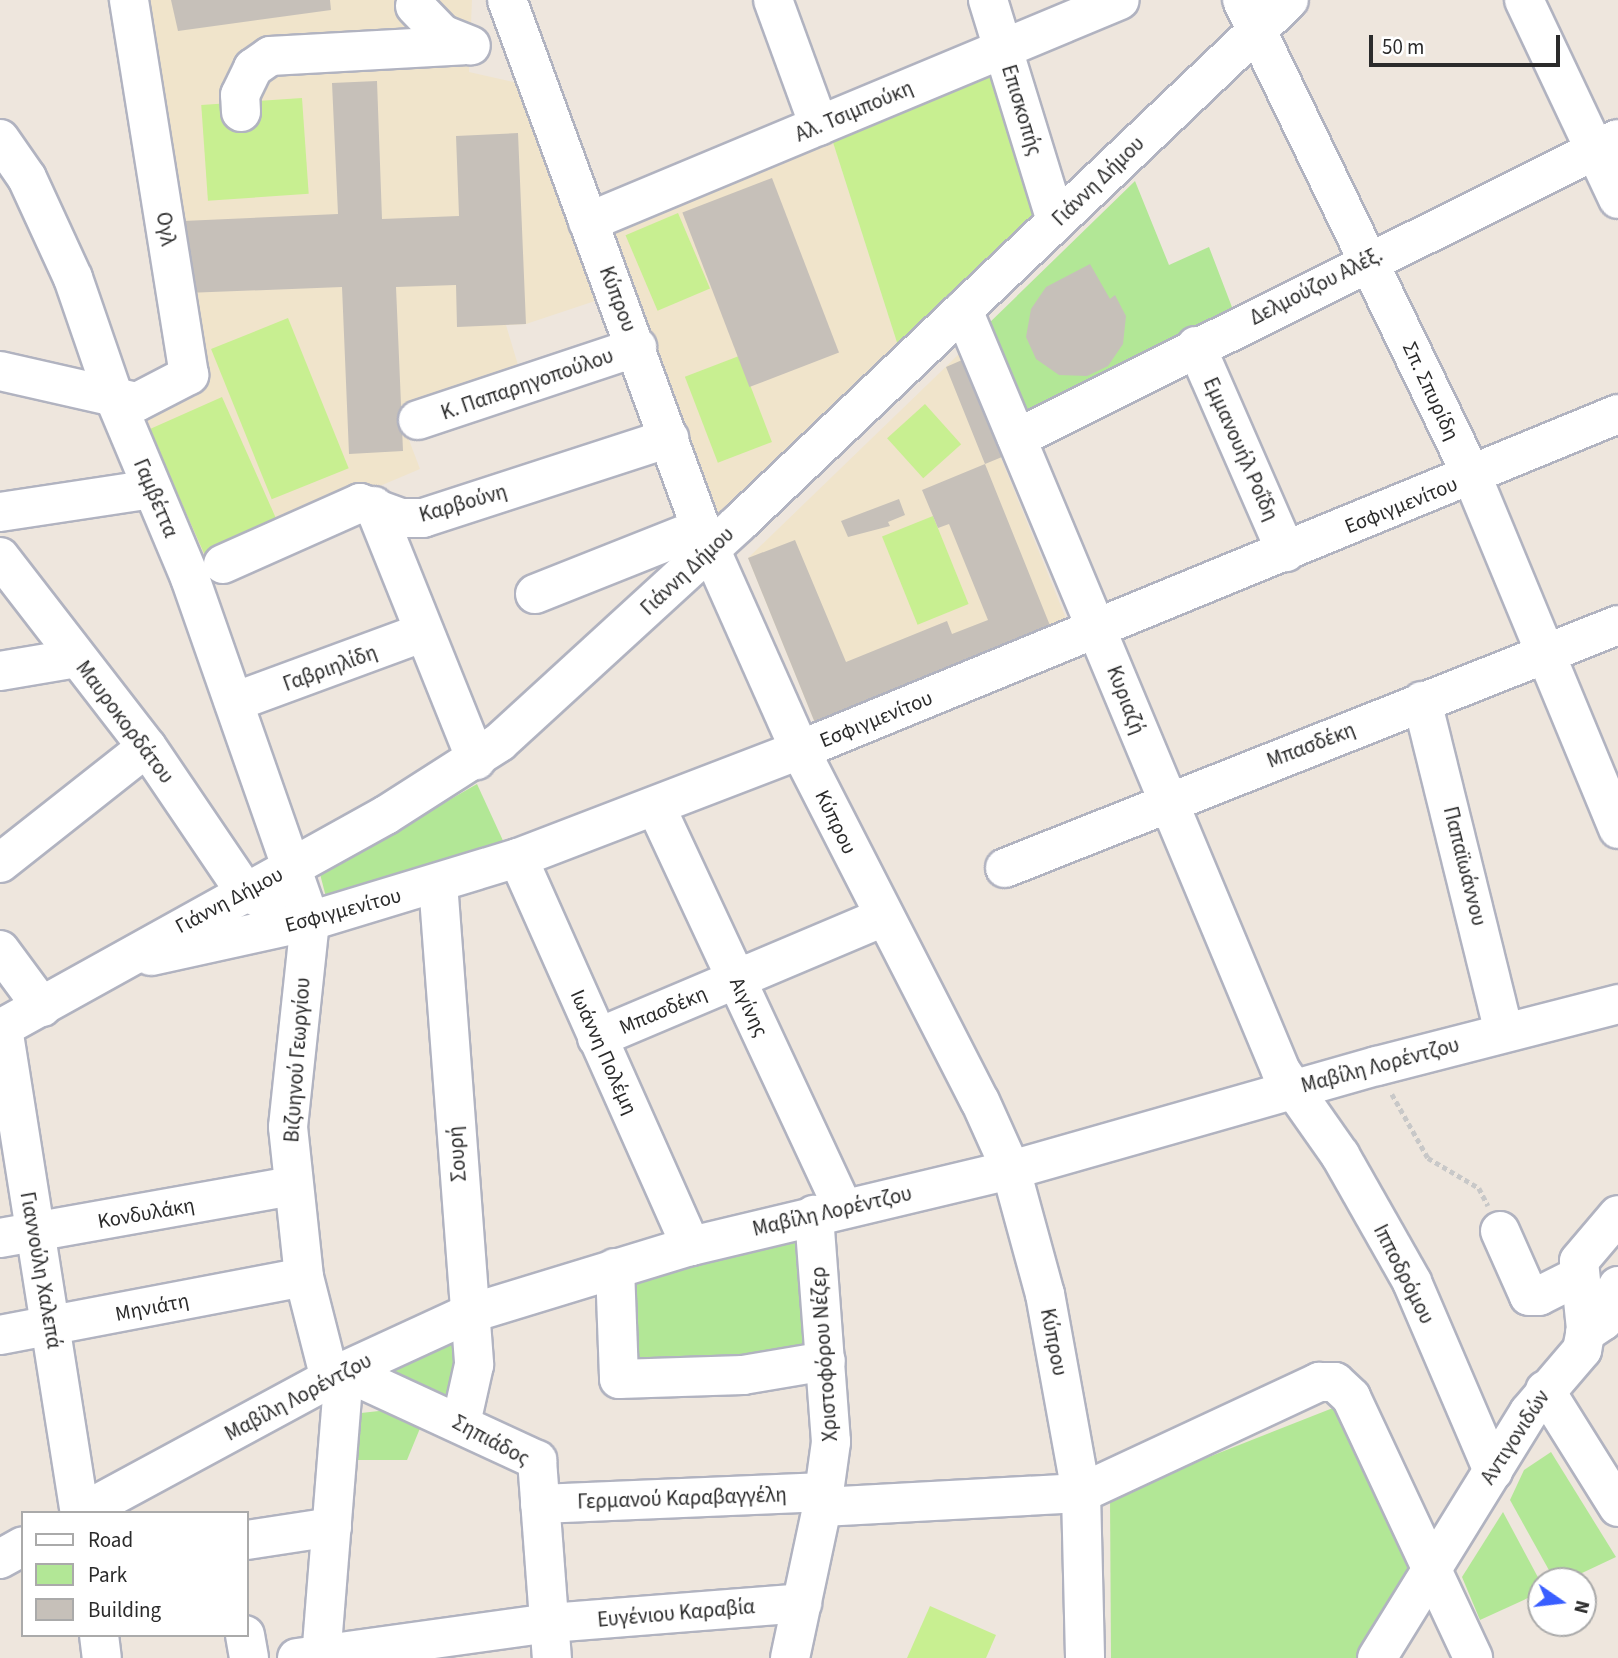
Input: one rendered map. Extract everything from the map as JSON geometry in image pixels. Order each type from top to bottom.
[{"type":"street","name":"Ογλ","points":[[114,397],[144,401],[190,375],[129,0]]},
{"type":"street","points":[[773,0],[819,126]]},
{"type":"street","name":"Επισκοπής","points":[[988,0],[1056,221]]},
{"type":"street","name":"Αλ. Τσιμπούκη","points":[[588,222],[1120,0]]},
{"type":"street","name":"Γιάννη Δήμου","points":[[1,1028],[43,1007],[244,890],[293,866],[476,760],[706,538],[963,310],[1056,221],[1249,15],[1289,0]]},
{"type":"street","points":[[1524,0],[1607,145],[1618,199]]},
{"type":"street","name":"Κύπρου","points":[[508,2],[490,48],[588,222],[637,347],[706,538],[800,750],[883,917],[980,1101],[1011,1170],[1045,1294],[1081,1493],[1085,1658]]},
{"type":"street","points":[[415,6],[442,34],[490,48]]},
{"type":"street","name":"Σπ. Σπυρίδη","points":[[1249,15],[1472,476],[1618,829]]},
{"type":"street","points":[[241,112],[240,95],[253,68],[270,56],[490,48]]},
{"type":"street","name":"Γαμβέττα","points":[[0,139],[27,178],[49,222],[114,397],[234,702],[293,866]]},
{"type":"street","name":"Δελμούζου Αλέξ.","points":[[1017,438],[1369,259],[1607,145]]},
{"type":"street","name":"Κυριαζή","points":[[963,310],[1098,629],[1166,802],[1291,1089]]},
{"type":"street","name":"Εμμανουήλ Ροΐδη","points":[[1196,346],[1286,552]]},
{"type":"street","name":"Κ. Παπαρηγοπούλου","points":[[418,420],[637,347]]},
{"type":"street","points":[[0,371],[114,397]]},
{"type":"street","name":"Εσφιγμενίτου","points":[[114,964],[310,921],[518,858],[800,750],[1618,414]]},
{"type":"street","name":"Καρβούνη","points":[[223,564],[360,503],[401,518],[432,516],[669,438]]},
{"type":"street","points":[[0,512],[152,489]]},
{"type":"street","points":[[374,506],[476,760]]},
{"type":"street","points":[[536,594],[706,538]]},
{"type":"street","name":"Μαυροκορδάτου","points":[[0,557],[148,747],[244,890]]},
{"type":"street","name":"Μπασδέκη","points":[[1005,868],[1618,625]]},
{"type":"street","name":"Γαβριηλίδη","points":[[234,702],[425,632]]},
{"type":"street","points":[[0,671],[77,658]]},
{"type":"street","name":"Παπαϊωάννου","points":[[1422,701],[1504,1032]]},
{"type":"street","points":[[5,854],[148,747]]},
{"type":"street","name":"Αιγίνης","points":[[656,807],[736,979],[829,1211]]},
{"type":"street","name":"Ιωάννη Πολέμη","points":[[518,858],[691,1246]]},
{"type":"street","name":"Βιζυηνού Γεωργίου","points":[[293,866],[310,921],[288,1127],[293,1186],[304,1277],[337,1375],[332,1527],[313,1656]]},
{"type":"street","name":"Σουρή","points":[[438,883],[473,1379],[461,1423]]},
{"type":"street","points":[[244,890],[310,921]]},
{"type":"street","name":"Μπασδέκη","points":[[597,1038],[883,917]]},
{"type":"street","points":[[0,950],[43,1007]]},
{"type":"street","name":"Μαβίλη Λορέντζου","points":[[84,1511],[337,1375],[468,1314],[691,1246],[829,1211],[1011,1170],[1291,1089],[1618,1004]]},
{"type":"street","name":"Γιαννούλη Χαλεπά","points":[[1,1028],[17,1236],[52,1326],[80,1511]]},
{"type":"street","name":"Ιπποδρόμου","points":[[1291,1089],[1340,1155],[1412,1282],[1493,1471]]},
{"type":"street","name":"Κονδυλάκη","points":[[17,1236],[293,1186]]},
{"type":"street","name":"Χριστοφόρου Νέζερ","points":[[790,1658],[823,1499],[831,1442],[826,1361],[829,1211]]},
{"type":"street","points":[[1585,1334],[1579,1276],[1582,1255],[1618,1214]]},
{"type":"street","points":[[1500,1231],[1531,1297],[1579,1276]]},
{"type":"street","points":[[615,1268],[620,1379],[743,1375],[826,1361]]},
{"type":"street","name":"Μηνιάτη","points":[[0,1335],[304,1277]]},
{"type":"street","name":"Αντιγονιδών","points":[[1377,1658],[1545,1390],[1580,1353],[1585,1334],[1604,1321],[1618,1286]]},
{"type":"street","name":"Σηπιάδος","points":[[337,1375],[461,1423],[533,1457],[540,1504],[551,1640]]},
{"type":"street","points":[[1081,1493],[1319,1382],[1335,1382],[1351,1397],[1433,1566],[1471,1657]]},
{"type":"street","points":[[1545,1390],[1618,1507]]},
{"type":"street","name":"Γερμανού Καραβαγγέλη","points":[[540,1504],[1081,1493]]},
{"type":"street","points":[[248,1540],[332,1527]]},
{"type":"street","points":[[0,1559],[21,1547]]},
{"type":"street","name":"Ευγένιου Καραβία","points":[[313,1656],[551,1640],[802,1603]]},
{"type":"street","points":[[99,1637],[103,1658]]},
{"type":"street","points":[[245,1637],[249,1658]]},
{"type":"path","points":[[1377,1066],[1428,1158],[1479,1188],[1500,1231]]},
{"type":"shaded area","points":[[140,0],[472,0],[469,72],[522,84],[601,299],[526,324],[506,325],[521,375],[406,432],[420,469],[203,561],[142,423],[145,412],[200,387]]},
{"type":"shaded area","points":[[830,133],[901,355],[713,534],[600,228]]},
{"type":"shaded area","points":[[959,354],[1067,621],[815,723],[748,558]]},
{"type":"green space","points":[[997,61],[1045,216],[901,355],[830,133]]},
{"type":"green space","points":[[302,98],[309,194],[208,201],[201,105]]},
{"type":"green space","points":[[1135,181],[1169,265],[1209,247],[1235,315],[1025,421],[985,327]]},
{"type":"green space","points":[[678,213],[710,288],[658,311],[626,235]]},
{"type":"green space","points":[[288,318],[349,468],[272,499],[211,349]]},
{"type":"green space","points":[[739,356],[772,442],[718,463],[685,377]]},
{"type":"green space","points":[[222,397],[278,522],[205,555],[149,430]]},
{"type":"green space","points":[[925,404],[961,444],[923,478],[887,438]]},
{"type":"green space","points":[[933,516],[969,604],[918,625],[882,537]]},
{"type":"green space","points":[[477,784],[505,845],[326,897],[320,874]]},
{"type":"green space","points":[[795,1239],[805,1346],[736,1363],[644,1366],[633,1354],[629,1283]]},
{"type":"green space","points":[[456,1333],[456,1402],[381,1369]]},
{"type":"green space","points":[[1338,1406],[1419,1573],[1369,1658],[1111,1658],[1110,1496]]},
{"type":"green space","points":[[397,1409],[423,1421],[407,1460],[358,1460],[361,1413]]},
{"type":"green space","points":[[1551,1452],[1616,1557],[1595,1567],[1547,1567],[1510,1500],[1524,1470]]},
{"type":"green space","points":[[1503,1512],[1532,1567],[1527,1567],[1527,1598],[1480,1620],[1462,1577]]},
{"type":"green space","points":[[930,1606],[996,1635],[986,1658],[907,1658]]},
{"type":"building","points":[[171,0],[330,0],[331,10],[178,31]]},
{"type":"building","points":[[377,81],[382,219],[459,216],[456,136],[518,133],[526,324],[457,327],[456,285],[396,287],[403,451],[349,454],[342,287],[186,293],[183,221],[338,214],[332,83]]},
{"type":"building","points":[[772,178],[839,353],[749,387],[682,212]]},
{"type":"building","points":[[1090,264],[1110,299],[1115,295],[1126,316],[1123,344],[1108,366],[1087,376],[1059,375],[1036,359],[1026,337],[1031,309],[1046,287]]},
{"type":"building","points":[[962,360],[1002,457],[985,464],[946,367]]},
{"type":"building","points":[[985,464],[1051,628],[815,723],[748,558],[795,540],[846,662],[947,621],[952,634],[988,620],[949,524],[938,528],[922,490]]},
{"type":"building","points":[[899,499],[905,515],[888,522],[890,526],[848,537],[841,521]]}]
